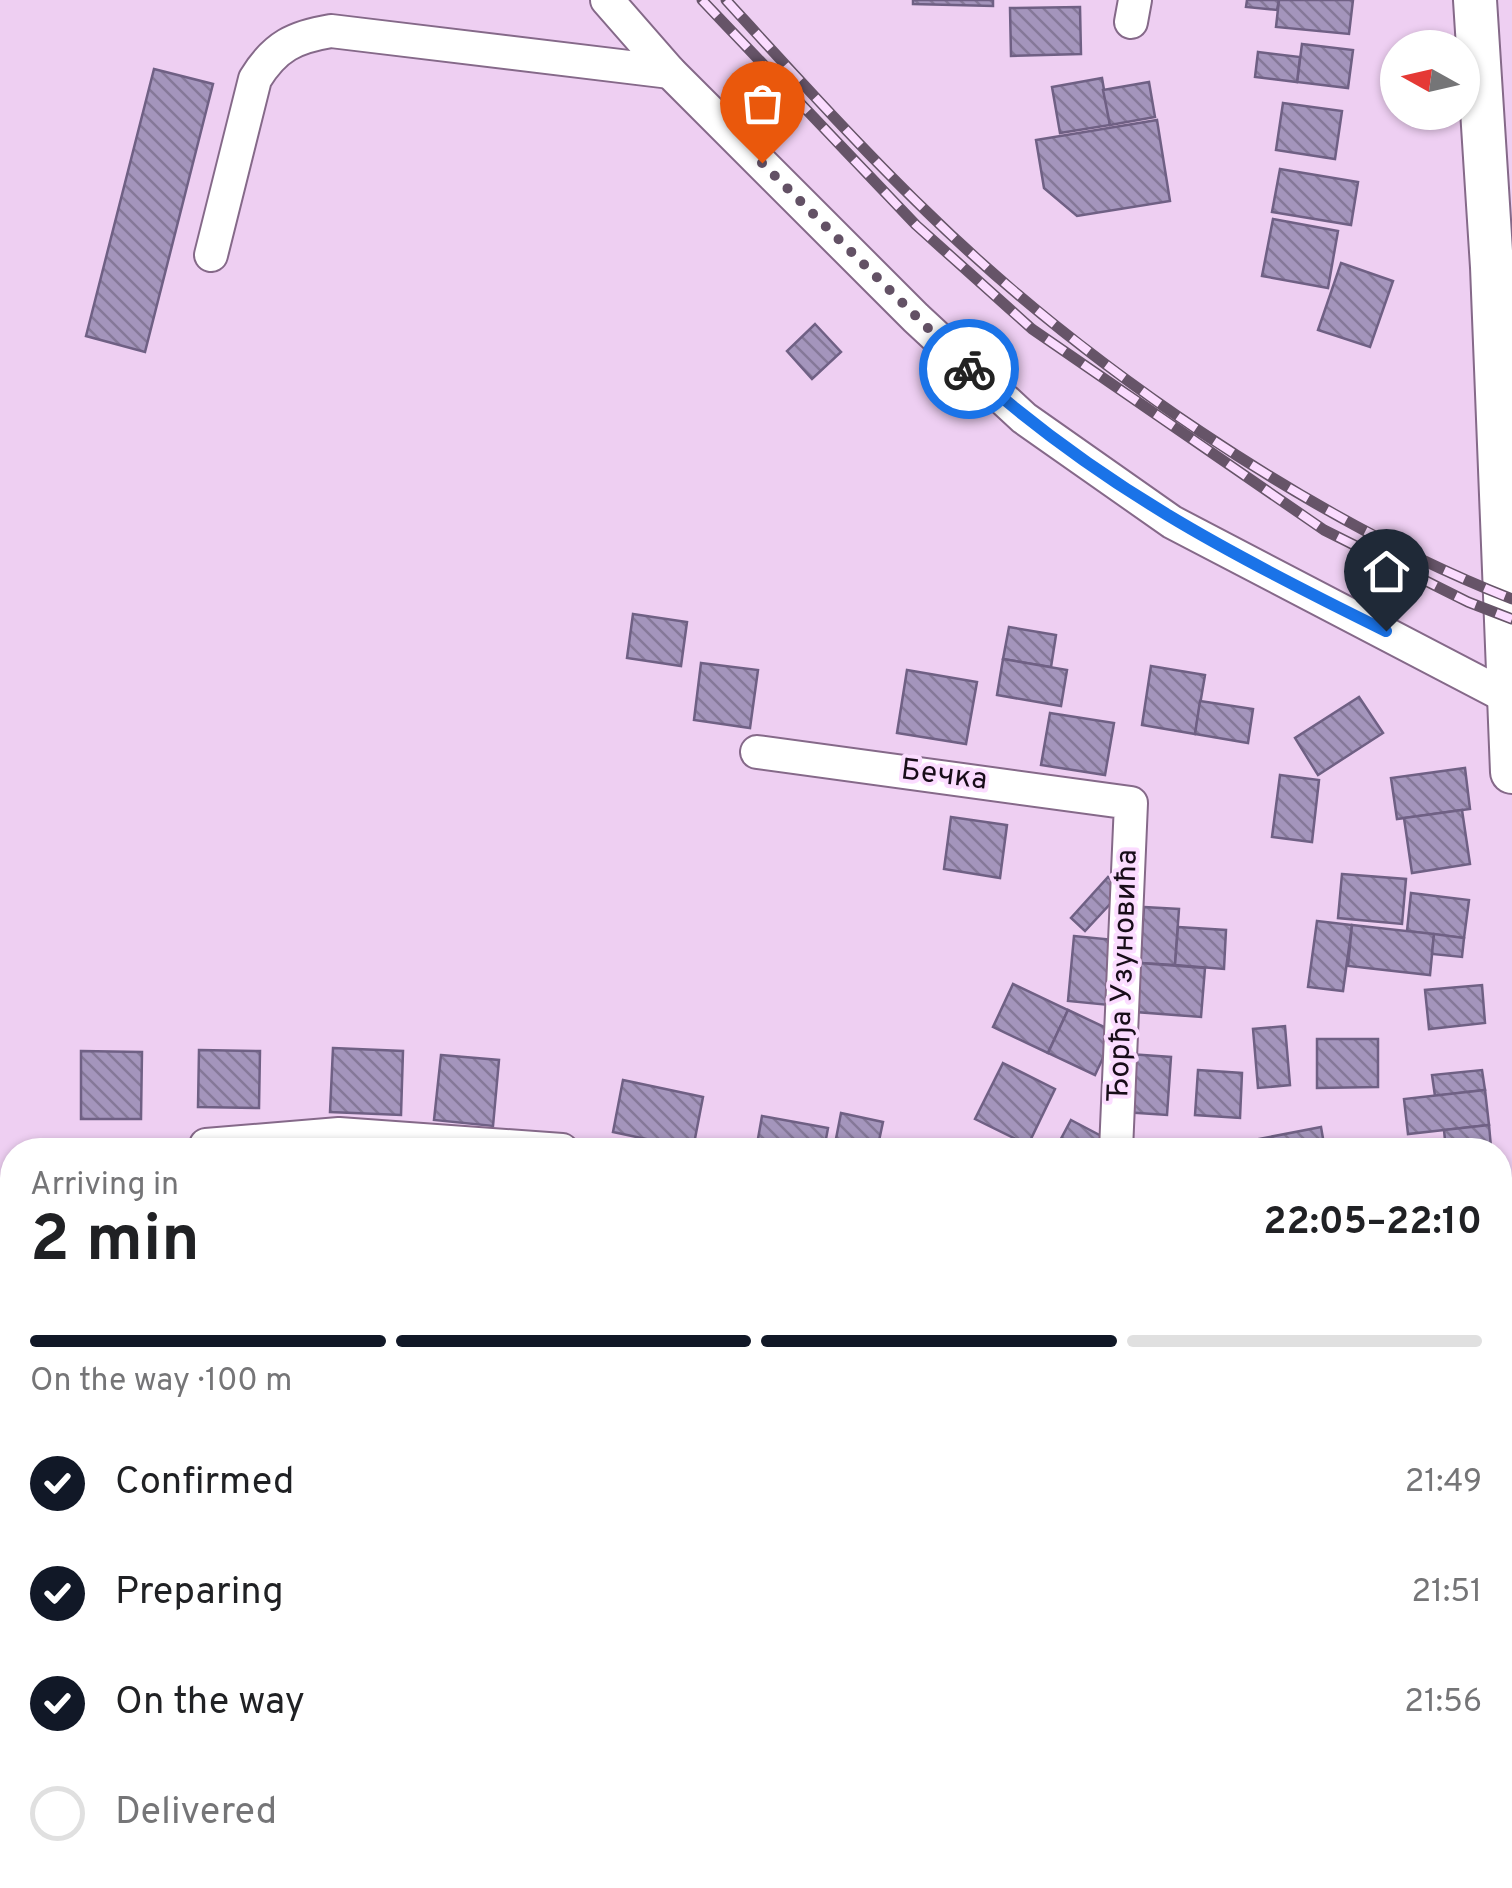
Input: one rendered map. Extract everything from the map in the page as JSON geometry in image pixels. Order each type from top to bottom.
[{"type":"main road","points":[[1474,0],[1499,168],[1511,754]]},
{"type":"street","points":[[607,0],[670,72],[916,318],[1024,418],[1172,522],[1507,696]]},
{"type":"street","points":[[211,255],[256,79],[270,55],[296,37],[332,31],[670,72]]},
{"type":"street","name":"Бечка","points":[[757,752],[1131,803]]},
{"type":"street","name":"Ђорђа Узуновића","points":[[1117,1138],[1131,803]]},
{"type":"street","points":[[295,1138],[339,1134],[395,1138]]},
{"type":"building","points":[[913,0],[993,0],[993,6],[913,4]]},
{"type":"building","points":[[1247,0],[1279,0],[1277,10],[1246,7]]},
{"type":"building","points":[[1279,0],[1353,0],[1349,34],[1276,27]]},
{"type":"building","points":[[1080,7],[1081,54],[1011,56],[1010,8]]},
{"type":"building","points":[[1302,44],[1353,50],[1348,88],[1297,82]]},
{"type":"building","points":[[1258,52],[1300,57],[1297,82],[1255,77]]},
{"type":"building","points":[[154,69],[213,84],[145,352],[86,336]]},
{"type":"building","points":[[1102,78],[1110,125],[1060,133],[1052,87]]},
{"type":"building","points":[[1149,82],[1155,117],[1110,125],[1103,90]]},
{"type":"building","points":[[1283,103],[1342,111],[1335,159],[1276,150]]},
{"type":"building","points":[[1157,120],[1170,201],[1077,216],[1044,188],[1036,140]]},
{"type":"building","points":[[1280,169],[1358,182],[1351,225],[1272,212]]},
{"type":"building","points":[[1273,219],[1338,231],[1328,288],[1262,276]]},
{"type":"building","points":[[1341,263],[1393,281],[1370,347],[1318,330]]},
{"type":"building","points":[[815,324],[841,352],[812,379],[787,351]]},
{"type":"building","points":[[633,614],[687,622],[681,666],[627,658]]},
{"type":"building","points":[[1009,627],[1056,635],[1051,667],[1003,659]]},
{"type":"building","points":[[1003,659],[1067,670],[1061,706],[997,695]]},
{"type":"building","points":[[701,663],[758,670],[750,728],[694,720]]},
{"type":"building","points":[[1151,666],[1205,675],[1195,734],[1142,725]]},
{"type":"building","points":[[907,670],[977,682],[966,744],[897,733]]},
{"type":"building","points":[[1359,697],[1383,733],[1318,775],[1295,738]]},
{"type":"building","points":[[1200,701],[1253,709],[1248,743],[1195,734]]},
{"type":"building","points":[[1050,713],[1114,723],[1105,775],[1041,765]]},
{"type":"building","points":[[1465,768],[1470,809],[1397,819],[1391,778]]},
{"type":"building","points":[[1280,775],[1319,780],[1312,842],[1272,837]]},
{"type":"building","points":[[1462,810],[1470,864],[1412,873],[1404,818]]},
{"type":"building","points":[[951,817],[1007,825],[1000,878],[944,869]]},
{"type":"building","points":[[1342,874],[1406,879],[1402,924],[1338,918]]},
{"type":"building","points":[[1108,877],[1123,890],[1085,931],[1071,918]]},
{"type":"building","points":[[1411,893],[1469,900],[1464,938],[1407,931]]},
{"type":"building","points":[[1144,907],[1179,909],[1175,965],[1140,963]]},
{"type":"building","points":[[1317,921],[1352,925],[1343,991],[1308,987]]},
{"type":"building","points":[[1352,925],[1434,934],[1430,975],[1348,966]]},
{"type":"building","points":[[1178,927],[1226,930],[1224,969],[1175,965]]},
{"type":"building","points":[[1434,934],[1464,938],[1462,957],[1432,954]]},
{"type":"building","points":[[1074,936],[1125,941],[1119,1006],[1068,1001]]},
{"type":"building","points":[[1140,963],[1205,968],[1201,1017],[1136,1012]]},
{"type":"building","points":[[1013,984],[1068,1010],[1048,1053],[993,1027]]},
{"type":"building","points":[[1482,985],[1485,1023],[1429,1029],[1425,990]]},
{"type":"building","points":[[1068,1010],[1115,1032],[1095,1075],[1048,1053]]},
{"type":"building","points":[[1285,1026],[1290,1085],[1258,1088],[1253,1029]]},
{"type":"building","points":[[1317,1039],[1378,1039],[1378,1087],[1317,1088]]},
{"type":"building","points":[[333,1048],[403,1051],[401,1115],[330,1112]]},
{"type":"building","points":[[199,1050],[260,1051],[259,1108],[198,1107]]},
{"type":"building","points":[[81,1051],[142,1052],[141,1119],[81,1119]]},
{"type":"building","points":[[1129,1054],[1171,1057],[1167,1115],[1124,1112]]},
{"type":"building","points":[[441,1055],[499,1060],[493,1126],[434,1120]]},
{"type":"building","points":[[1003,1063],[1055,1089],[1031,1138],[1014,1138],[975,1119]]},
{"type":"building","points":[[1198,1070],[1242,1073],[1240,1118],[1195,1115]]},
{"type":"building","points":[[1482,1070],[1485,1090],[1435,1096],[1432,1075]]},
{"type":"building","points":[[623,1080],[703,1097],[695,1138],[641,1138],[613,1132]]},
{"type":"building","points":[[1485,1090],[1489,1125],[1408,1134],[1404,1099]]},
{"type":"building","points":[[841,1113],[883,1122],[880,1138],[836,1138]]},
{"type":"building","points":[[762,1116],[828,1128],[826,1138],[758,1138]]},
{"type":"building","points":[[1071,1120],[1105,1138],[1061,1138]]},
{"type":"building","points":[[1489,1125],[1490,1138],[1445,1138],[1444,1130]]},
{"type":"building","points":[[1321,1127],[1323,1138],[1264,1138]]},
{"type":"railway","points":[[702,0],[916,225],[1032,329],[1324,530],[1468,602],[1512,619]]},
{"type":"railway","points":[[726,0],[925,210],[986,267],[1126,379],[1278,481],[1435,566],[1512,599]]},
{"type":"way so far","points":[[762,163],[969,369]]},
{"type":"route","points":[[969,369],[1024,418],[1172,522],[1386,631]]}]
